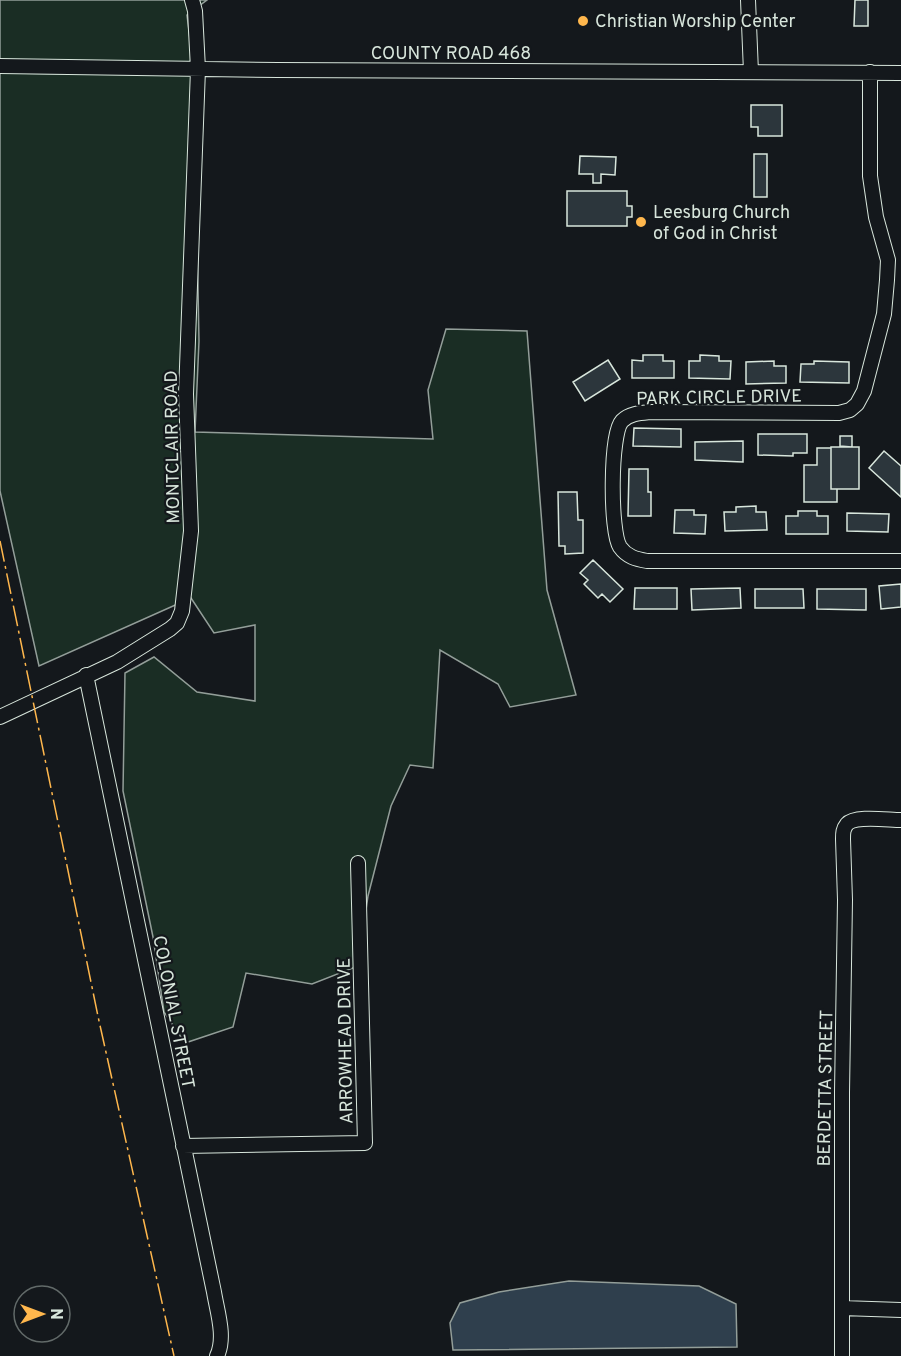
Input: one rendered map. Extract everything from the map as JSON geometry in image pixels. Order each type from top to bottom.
[{"type":"street","name":"MONTCLAIR ROAD","points":[[0,717],[117,662],[170,629],[177,623],[184,597],[191,531],[186,394],[198,69],[195,11],[192,0]]},
{"type":"street","points":[[748,0],[751,72]]},
{"type":"street","name":"COUNTY ROAD 468","points":[[0,66],[901,73]]},
{"type":"street","name":"PARK CIRCLE DRIVE","points":[[870,72],[870,176],[876,218],[888,260],[884,314],[864,391],[857,404],[850,410],[838,413],[652,412],[625,418],[620,423],[613,447],[613,523],[619,546],[626,554],[632,558],[647,561],[901,561]]},
{"type":"street","name":"COLONIAL STREET","points":[[86,675],[217,1310],[220,1329],[217,1356]]},
{"type":"street","name":"BERDETTA STREET","points":[[842,1356],[845,900],[843,839],[844,830],[849,822],[855,819],[901,820]]},
{"type":"street","name":"ARROWHEAD DRIVE","points":[[183,1146],[365,1143],[358,863]]},
{"type":"street","points":[[842,1308],[901,1310]]},
{"type":"green space","points":[[0,0],[207,0],[187,15],[193,63],[0,60]]},
{"type":"green space","points":[[0,73],[194,75],[199,341],[195,432],[433,439],[428,390],[446,329],[527,331],[547,590],[576,695],[510,707],[498,684],[440,650],[433,768],[410,765],[391,806],[368,896],[358,966],[312,984],[246,973],[233,1027],[185,1043],[164,1012],[153,937],[123,791],[125,673],[154,657],[197,692],[255,701],[255,625],[214,633],[191,598],[39,666],[0,491]]},
{"type":"water","points":[[569,1281],[699,1286],[736,1304],[737,1347],[453,1350],[450,1323],[460,1303],[499,1292]]},
{"type":"building","points":[[855,0],[868,0],[868,26],[854,26]]},
{"type":"building","points":[[751,105],[782,105],[782,136],[758,136],[758,127],[751,127]]},
{"type":"building","points":[[754,154],[767,154],[767,197],[754,197]]},
{"type":"building","points":[[580,156],[616,157],[615,175],[601,174],[601,183],[593,183],[593,174],[579,174]]},
{"type":"building","points":[[567,191],[627,191],[627,206],[632,206],[632,217],[627,217],[627,226],[567,226]]},
{"type":"building","points":[[643,355],[663,355],[663,361],[674,361],[674,378],[632,378],[632,360],[643,361]]},
{"type":"building","points":[[700,355],[719,356],[719,361],[731,361],[730,379],[689,378],[689,361],[700,361]]},
{"type":"building","points":[[608,360],[620,379],[585,401],[573,382]]},
{"type":"building","points":[[774,361],[774,366],[786,366],[786,383],[746,384],[746,362]]},
{"type":"building","points":[[814,361],[849,362],[849,383],[800,382],[801,364],[814,364]]},
{"type":"building","points":[[634,428],[681,429],[681,447],[633,446]]},
{"type":"building","points":[[758,434],[807,434],[807,453],[793,453],[793,456],[758,455]]},
{"type":"building","points":[[840,436],[852,436],[852,447],[840,446]]},
{"type":"building","points":[[743,441],[743,462],[695,460],[695,442]]},
{"type":"building","points":[[831,447],[859,447],[859,489],[831,489]]},
{"type":"building","points":[[817,448],[831,448],[831,489],[837,489],[837,502],[804,502],[804,465],[817,465]]},
{"type":"building","points":[[884,451],[901,466],[901,497],[869,468]]},
{"type":"building","points":[[629,469],[648,469],[651,516],[628,516]]},
{"type":"building","points":[[558,492],[577,492],[578,520],[583,520],[583,553],[565,554],[565,546],[559,546]]},
{"type":"building","points":[[756,506],[756,512],[766,512],[767,530],[725,531],[724,512],[736,512],[736,507]]},
{"type":"building","points":[[675,510],[694,510],[694,515],[706,515],[705,534],[674,533]]},
{"type":"building","points":[[798,511],[817,511],[817,516],[828,516],[828,534],[786,534],[786,516],[798,516]]},
{"type":"building","points":[[847,513],[889,514],[888,532],[847,531]]},
{"type":"building","points":[[593,560],[623,589],[610,602],[602,594],[598,598],[584,584],[588,580],[580,573]]},
{"type":"building","points":[[901,584],[901,607],[881,609],[879,586]]},
{"type":"building","points":[[635,588],[677,588],[677,609],[634,609]]},
{"type":"building","points":[[740,588],[741,608],[692,610],[691,589]]},
{"type":"building","points":[[755,589],[803,589],[804,608],[755,608]]},
{"type":"building","points":[[817,589],[866,589],[866,610],[817,609]]},
{"type":"power","points":[[0,541],[99,1021],[174,1356]]},
{"type":"place","name":"Christian Worship Center","points":[[583,21]]},
{"type":"place","name":"Leesburg Church of God in Christ","points":[[641,222]]}]
